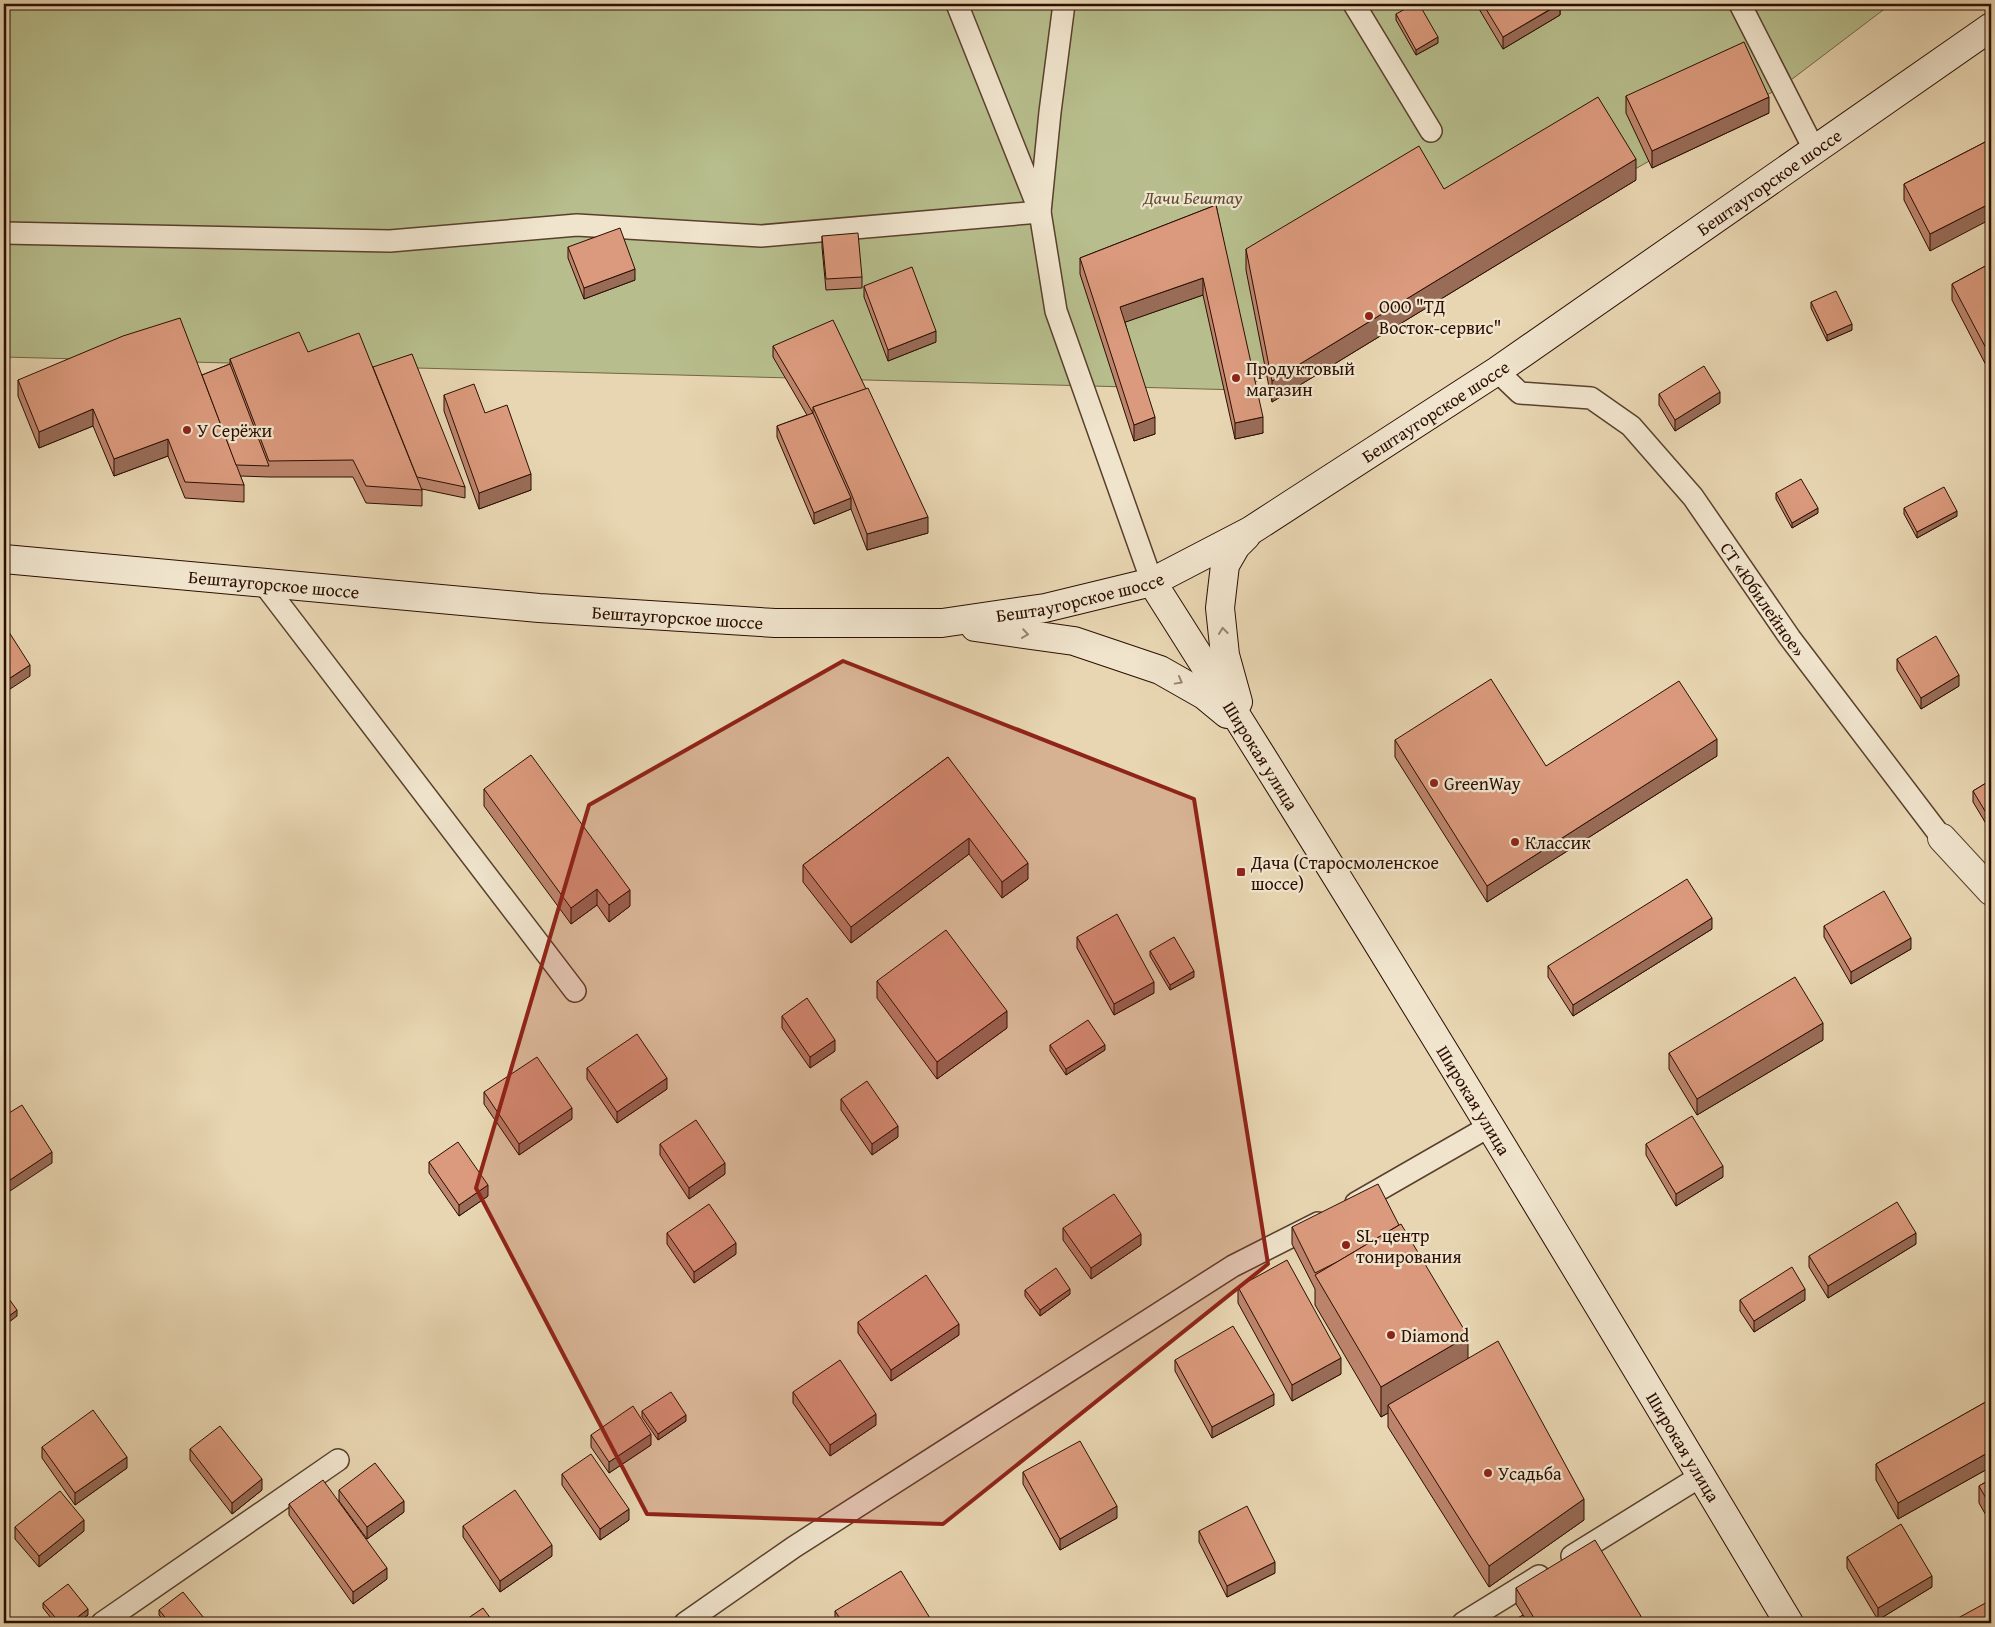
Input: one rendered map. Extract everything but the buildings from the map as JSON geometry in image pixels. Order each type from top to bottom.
[{"type":"main road","name":"Бештаугорское шоссе","points":[[4,559],[539,608],[775,623],[942,623],[1045,608],[1152,582],[1250,531],[1497,371],[1991,27]]},
{"type":"main road","points":[[1246,730],[1225,655],[1220,608],[1225,565],[1236,546],[1250,531]]},
{"type":"main road","name":"Широкая улица","points":[[1152,582],[1246,730],[1490,1126],[1789,1623]]},
{"type":"main road","points":[[942,623],[1074,641],[1160,670],[1204,695],[1246,730]]},
{"type":"main road","name":"СТ «Юбилейное»","points":[[1942,838],[1991,891]]},
{"type":"lane","points":[[957,4],[1040,212],[1056,311],[1152,582]]},
{"type":"lane","points":[[1040,212],[1050,112],[1064,4]]},
{"type":"lane","points":[[1354,4],[1431,131]]},
{"type":"lane","points":[[1740,4],[1815,150]]},
{"type":"lane","points":[[4,233],[390,241],[577,225],[762,236],[1040,212]]},
{"type":"lane","name":"СТ «Юбилейное»","points":[[1497,371],[1520,393],[1591,398],[1631,426],[1693,497],[1790,638],[1942,838]]},
{"type":"lane","points":[[264,584],[575,991]]},
{"type":"lane","points":[[685,1623],[794,1547],[1233,1266],[1374,1194],[1490,1126]]},
{"type":"lane","points":[[102,1623],[338,1460]]},
{"type":"lane","points":[[1463,1623],[1701,1476]]},
{"type":"highlighted area","points":[[843,661],[1194,799],[1268,1264],[943,1524],[647,1514],[476,1188],[589,805]]},
{"type":"green space","name":"Дачи Бештау","points":[[4,4],[1891,4],[1783,86],[1241,390],[4,357]]},
{"type":"place","name":"ООО \"ТД Восток-сервис\"","points":[[1369,316]]},
{"type":"place","name":"Продуктовый магазин","points":[[1236,378]]},
{"type":"place","name":"У Серёжи","points":[[187,430]]},
{"type":"place","name":"GreenWay","points":[[1434,783]]},
{"type":"place","name":"Классик","points":[[1515,842]]},
{"type":"place","name":"Дача (Старосмоленское шоссе)","points":[[1241,872]]},
{"type":"place","name":"SL, центр тонирования","points":[[1346,1245]]},
{"type":"place","name":"Diamond","points":[[1391,1335]]},
{"type":"place","name":"Усадьба","points":[[1488,1473]]}]
